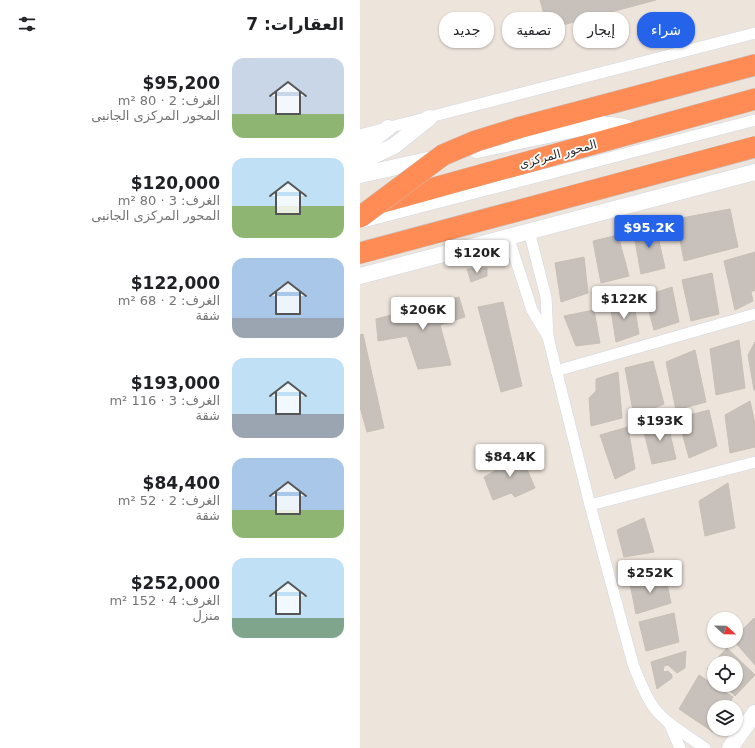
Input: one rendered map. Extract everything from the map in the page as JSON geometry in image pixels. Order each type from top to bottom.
[{"type":"highway","points":[[360,217],[443,155],[476,141],[518,128],[755,65]]},
{"type":"highway","name":"المحور المركزى","points":[[360,208],[640,132],[755,99]]},
{"type":"highway","points":[[360,253],[755,147]]},
{"type":"main road","points":[[360,162],[394,146],[429,118]]},
{"type":"main road","points":[[360,175],[590,126],[616,125],[640,132]]},
{"type":"main road","points":[[360,146],[371,141],[388,128]]},
{"type":"main road","points":[[360,276],[755,172]]},
{"type":"main road","points":[[730,748],[755,713]]},
{"type":"street","points":[[360,135],[755,33]]},
{"type":"street","points":[[360,222],[755,120]]},
{"type":"street","points":[[529,231],[546,297],[548,337],[556,371],[633,664],[643,689],[655,709],[669,723],[704,748]]},
{"type":"street","points":[[508,236],[532,310],[548,337]]},
{"type":"street","points":[[556,371],[755,314]]},
{"type":"street","points":[[590,504],[755,462]]},
{"type":"street","points":[[669,723],[680,748]]},
{"type":"building","points":[[540,0],[656,0],[611,12],[573,12],[573,22],[565,24],[565,12],[543,12]]},
{"type":"building","points":[[730,209],[738,247],[684,261],[676,219]]},
{"type":"building","points":[[655,223],[665,268],[641,274],[633,230]]},
{"type":"building","points":[[618,235],[629,276],[601,283],[593,241]]},
{"type":"building","points":[[755,252],[755,290],[751,292],[753,301],[735,310],[724,261]]},
{"type":"building","points":[[584,257],[588,293],[561,302],[555,263]]},
{"type":"building","points":[[487,268],[487,276],[471,282],[467,269]]},
{"type":"building","points":[[712,273],[719,314],[691,321],[682,280]]},
{"type":"building","points":[[672,287],[679,322],[654,330],[645,296]]},
{"type":"building","points":[[459,297],[465,317],[440,325],[451,365],[418,369],[407,336],[378,341],[376,319]]},
{"type":"building","points":[[633,298],[639,334],[616,342],[610,304]]},
{"type":"building","points":[[503,302],[522,386],[501,392],[478,307]]},
{"type":"building","points":[[594,310],[600,343],[576,346],[564,316]]},
{"type":"building","points":[[363,334],[384,428],[367,432],[360,407],[360,335]]},
{"type":"building","points":[[739,340],[745,388],[716,395],[710,349]]},
{"type":"building","points":[[755,342],[755,390],[754,390],[748,355]]},
{"type":"building","points":[[695,350],[706,402],[676,410],[666,362]]},
{"type":"building","points":[[653,361],[664,404],[634,416],[625,368]]},
{"type":"building","points":[[618,372],[622,418],[591,426],[589,398],[596,391],[596,379]]},
{"type":"building","points":[[750,401],[755,424],[755,447],[730,453],[725,415]]},
{"type":"building","points":[[709,410],[717,446],[689,458],[678,418]]},
{"type":"building","points":[[666,417],[676,459],[652,464],[643,428]]},
{"type":"building","points":[[628,427],[635,469],[615,479],[600,435]]},
{"type":"building","points":[[520,453],[535,488],[515,497],[511,493],[493,500],[484,477],[502,467],[499,460]]},
{"type":"building","points":[[728,483],[735,528],[705,536],[699,501]]},
{"type":"building","points":[[644,518],[654,552],[624,557],[617,530]]},
{"type":"building","points":[[665,574],[671,603],[636,614],[630,584]]},
{"type":"building","points":[[674,613],[679,642],[646,651],[639,622]]},
{"type":"building","points":[[754,618],[755,619],[755,665],[740,648],[743,648],[743,629]]},
{"type":"building","points":[[727,648],[735,656],[719,656]]},
{"type":"building","points":[[686,651],[685,668],[677,673],[668,665],[664,666],[663,672],[668,671],[672,675],[672,678],[657,689],[651,662]]},
{"type":"building","points":[[743,663],[755,675],[743,688]]},
{"type":"building","points":[[699,675],[707,680],[707,692],[725,692],[733,697],[732,700],[707,700],[707,728],[679,709]]},
{"type":"building","points":[[731,692],[739,692],[735,696]]}]
